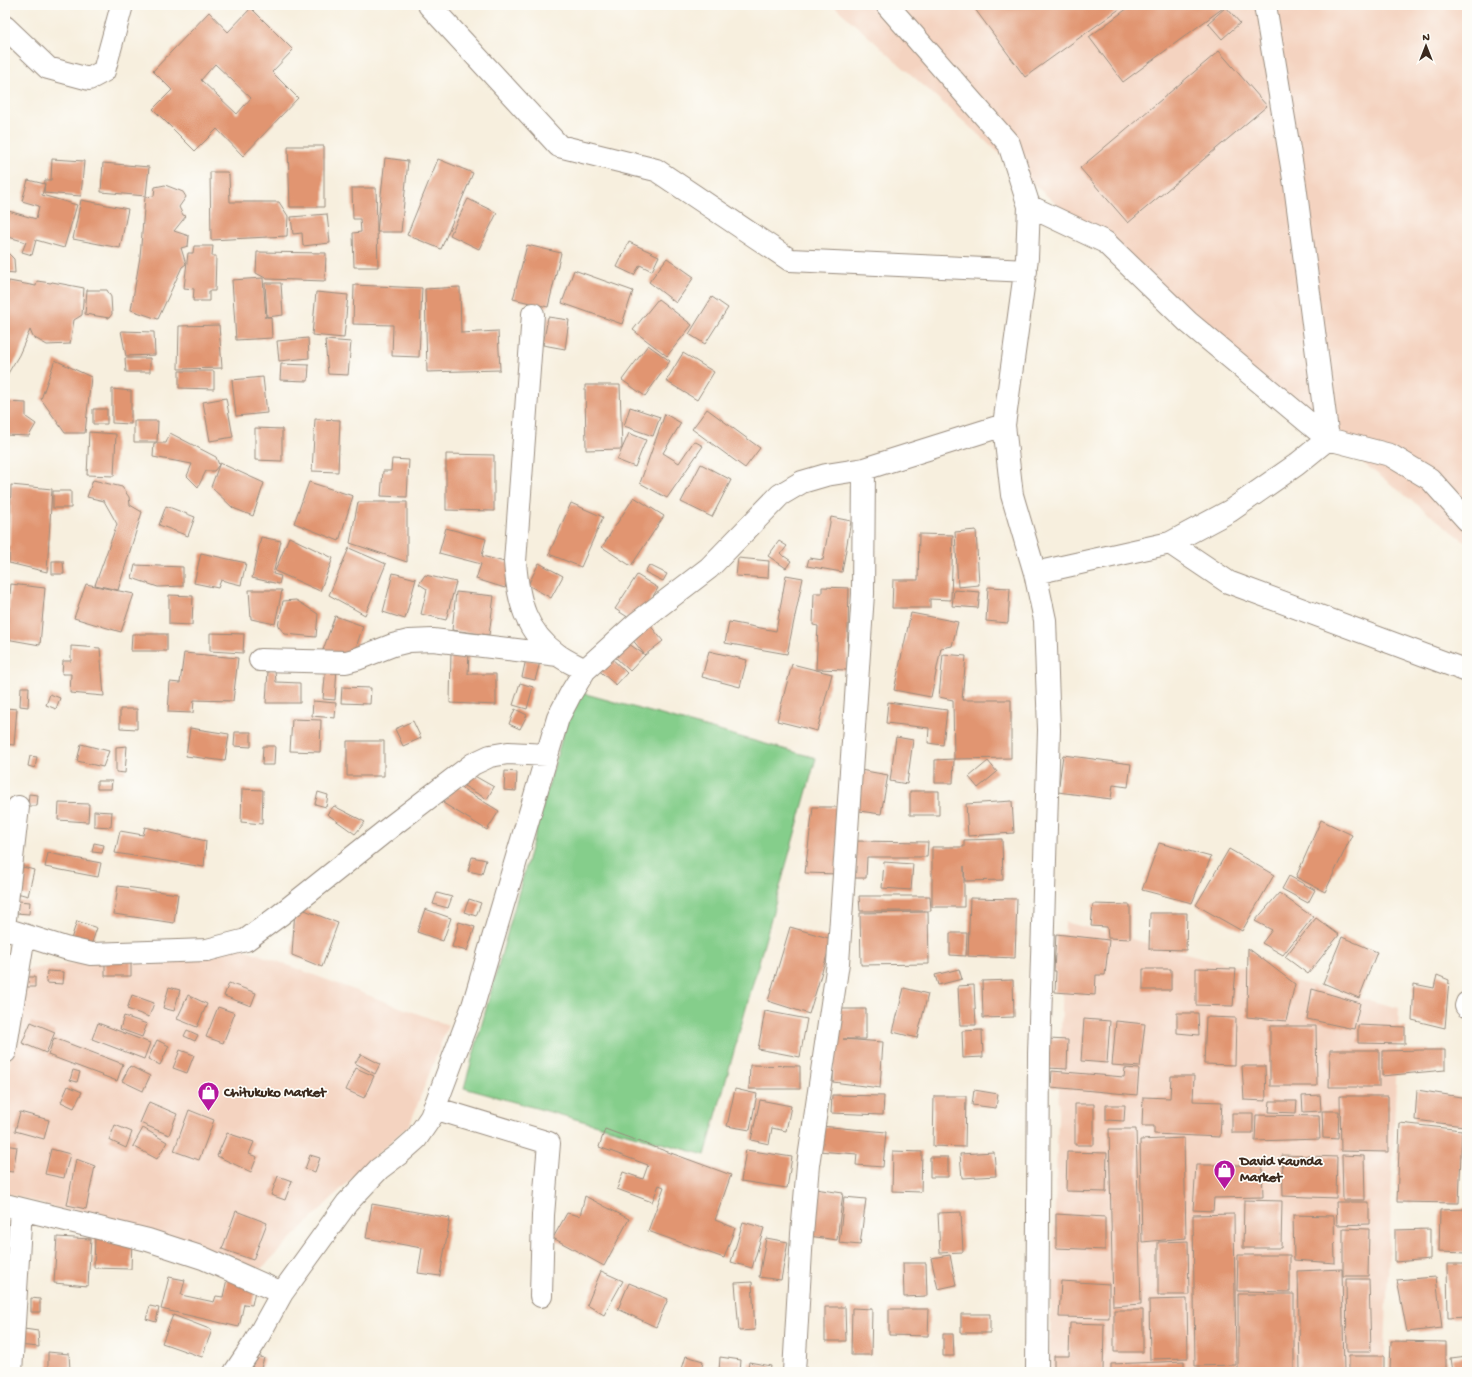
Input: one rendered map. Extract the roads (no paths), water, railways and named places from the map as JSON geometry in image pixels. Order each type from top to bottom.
[{"type":"street","points":[[5,27],[48,68],[89,79],[104,71],[122,5]]},
{"type":"street","points":[[429,5],[559,146],[656,170],[790,260],[1026,271]]},
{"type":"street","points":[[887,5],[1009,144],[1029,206],[1026,271],[1004,425],[1012,495],[1035,572],[1044,620],[1049,730],[1039,1054],[1036,1372]]},
{"type":"street","points":[[1265,5],[1295,185],[1328,439]]},
{"type":"street","points":[[1029,206],[1105,242],[1188,322],[1328,439],[1390,455],[1430,479],[1467,520]]},
{"type":"street","points":[[533,314],[515,562],[517,588],[526,618],[538,637],[558,655],[585,670]]},
{"type":"street","points":[[235,1372],[255,1342],[282,1293],[347,1202],[379,1169],[400,1154],[416,1139],[431,1117],[473,1006],[558,718],[585,670],[637,623],[709,568],[780,495],[802,482],[826,475],[864,469],[1004,425]]},
{"type":"street","points":[[1035,572],[1170,543],[1230,511],[1296,465],[1328,439]]},
{"type":"street","points":[[794,1372],[802,1234],[808,1165],[840,947],[864,594],[864,469]]},
{"type":"street","points":[[1170,543],[1228,582],[1467,671]]},
{"type":"street","points":[[260,660],[346,662],[357,660],[393,645],[409,641],[434,640],[558,655]]},
{"type":"street","points":[[5,1052],[14,932],[65,948],[91,954],[207,950],[246,940],[473,764],[490,756],[508,753],[547,755]]},
{"type":"street","points":[[5,919],[18,807]]},
{"type":"street","points":[[434,1108],[549,1143],[543,1215],[541,1296]]},
{"type":"street","points":[[11,1372],[13,1207],[148,1240],[203,1258],[282,1293]]},
{"type":"place","name":"Chitukuko Market","points":[[209,1112]]},
{"type":"place","name":"David Kaunda Market","points":[[1224,1190]]}]
